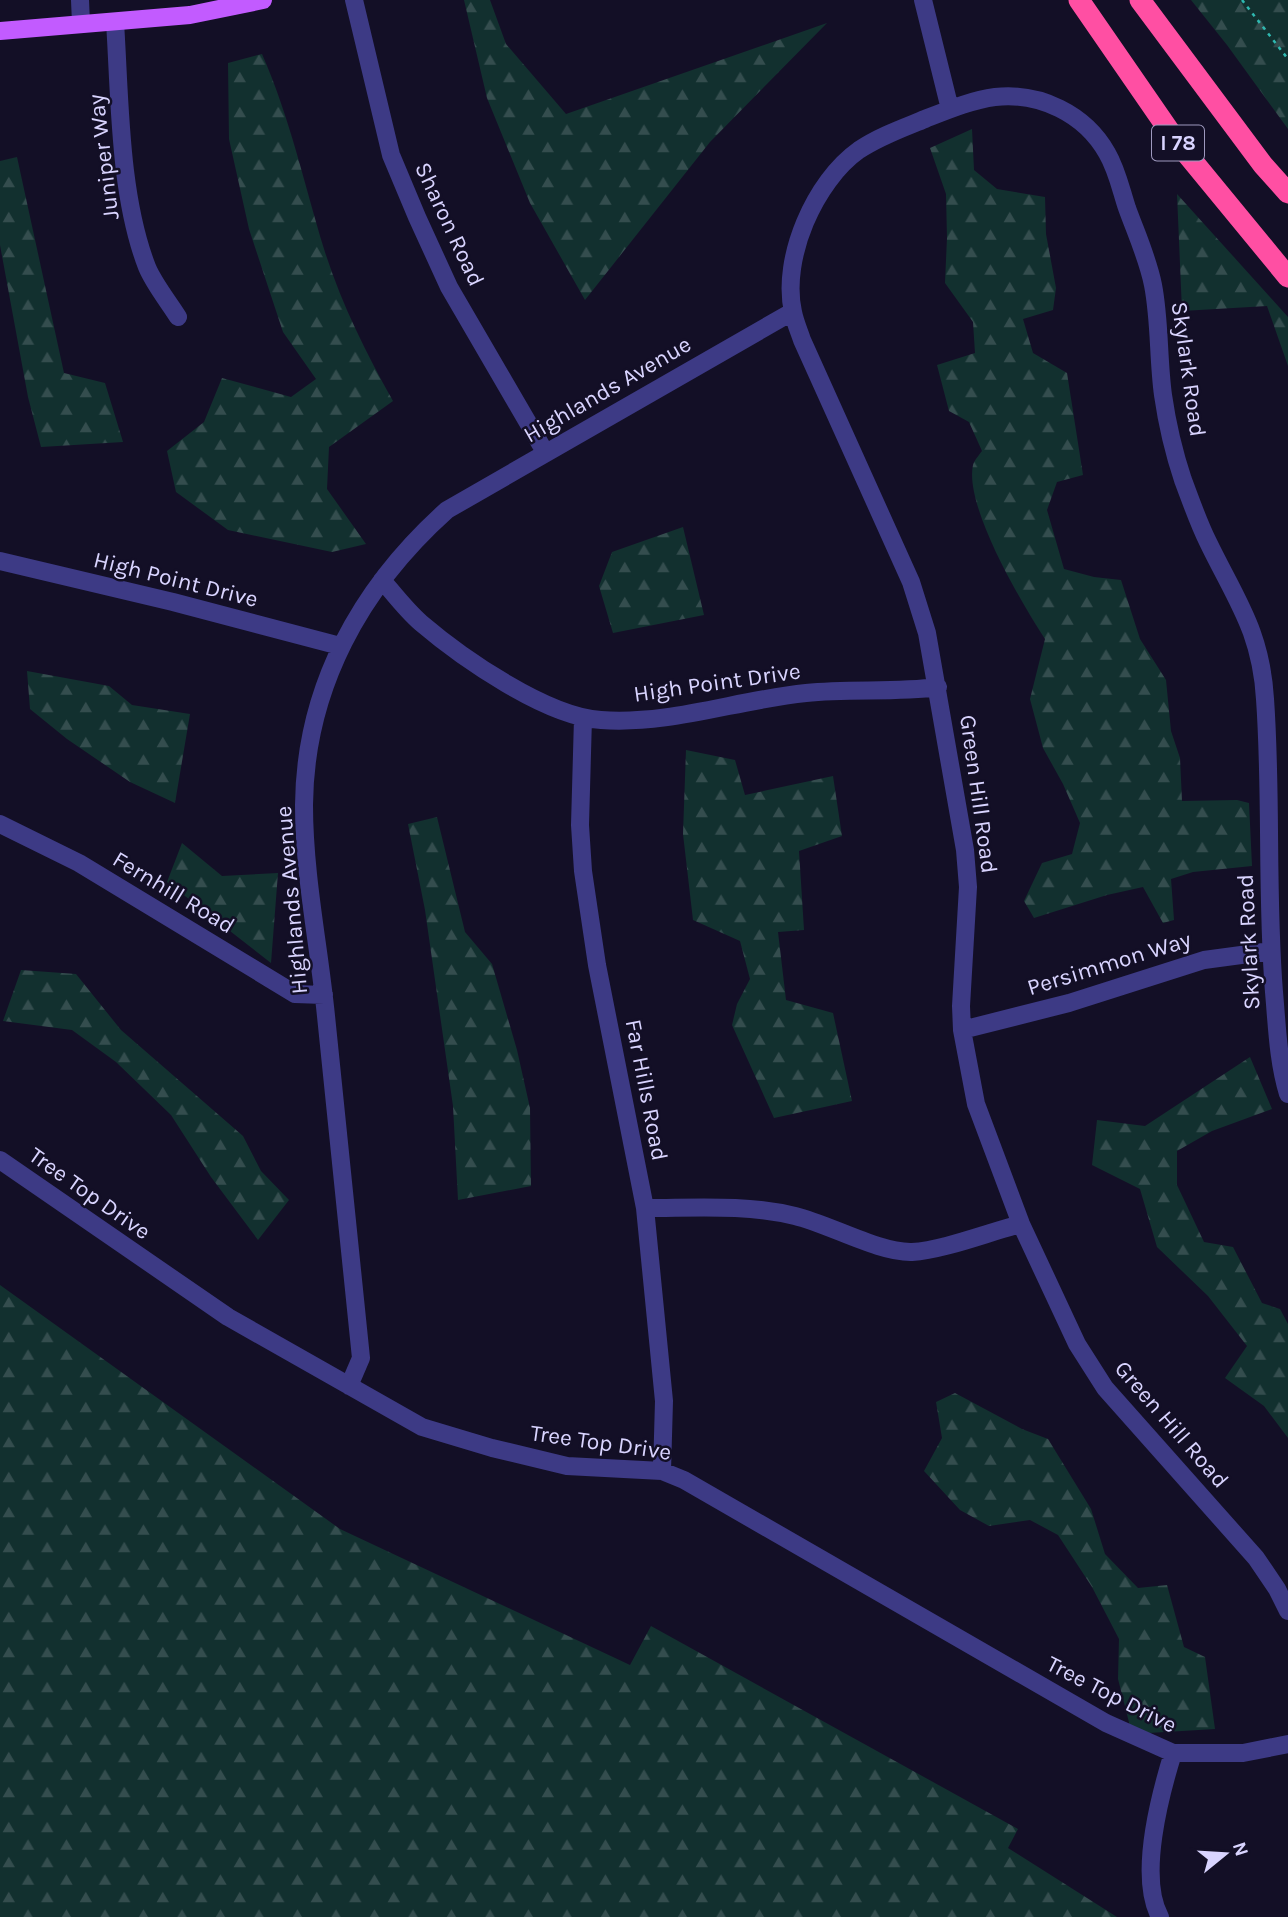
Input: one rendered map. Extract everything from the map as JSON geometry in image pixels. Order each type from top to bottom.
[{"type":"highway","name":"I 78","points":[[1079,0],[1177,142],[1288,277]]},
{"type":"highway","name":"I 78","points":[[1140,0],[1263,164],[1288,193]]},
{"type":"main road","points":[[0,31],[190,15],[263,0]]},
{"type":"street","points":[[80,0],[81,23]]},
{"type":"street","name":"Sharon Road","points":[[354,0],[391,155],[417,217],[449,287],[545,452]]},
{"type":"street","points":[[923,0],[950,109]]},
{"type":"street","name":"Juniper Way","points":[[116,22],[124,170],[148,268],[178,317]]},
{"type":"street","name":"Skylark Road","points":[[950,109],[1008,96],[1054,106],[1075,118],[1093,134],[1107,153],[1117,175],[1153,283],[1163,392],[1169,428],[1182,475],[1199,523],[1248,618],[1259,655],[1265,701],[1271,951],[1279,1047],[1288,1094]]},
{"type":"street","name":"Green Hill Road","points":[[950,109],[874,141],[844,163],[831,178],[811,209],[797,244],[791,295],[792,312],[802,340],[911,582],[927,633],[965,850],[968,887],[962,1030],[976,1104],[1021,1224],[1077,1344],[1105,1388],[1256,1558],[1288,1611]]},
{"type":"street","name":"Highlands Avenue","points":[[349,1386],[361,1358],[304,804],[311,740],[326,681],[340,646],[382,580],[418,536],[447,510],[792,312]]},
{"type":"street","name":"High Point Drive","points":[[0,561],[340,646]]},
{"type":"street","name":"High Point Drive","points":[[382,580],[420,622],[474,663],[533,698],[583,718],[603,721],[665,718],[753,700],[807,693],[938,688]]},
{"type":"street","name":"Far Hills Road","points":[[583,718],[580,825],[583,871],[597,965],[645,1208],[664,1401],[662,1471]]},
{"type":"street","name":"Fernhill Road","points":[[0,824],[79,863],[295,994],[324,995]]},
{"type":"street","name":"Persimmon Way","points":[[962,1030],[1069,1003],[1194,962],[1271,951]]},
{"type":"street","name":"Tree Top Drive","points":[[0,1160],[228,1318],[422,1427],[567,1466],[662,1471],[696,1487],[1106,1723],[1173,1754],[1243,1753],[1288,1744]]},
{"type":"street","points":[[645,1208],[756,1209],[797,1216],[875,1244],[910,1252],[1021,1224]]},
{"type":"street","points":[[1160,1917],[1152,1900],[1153,1849],[1164,1782],[1173,1754]]},
{"type":"path","points":[[1242,0],[1288,59]]},
{"type":"green space","points":[[464,0],[490,0],[506,44],[566,114],[827,23],[710,142],[585,300],[530,203],[487,98]]},
{"type":"green space","points":[[1191,0],[1288,0],[1288,129],[1227,45]]},
{"type":"green space","points":[[262,54],[289,126],[338,289],[393,401],[329,447],[327,489],[366,544],[332,552],[228,530],[176,492],[167,451],[204,422],[222,378],[291,397],[316,379],[283,332],[249,229],[229,139],[228,63]]},
{"type":"green space","points":[[972,129],[974,170],[997,189],[1045,197],[1046,234],[1056,288],[1053,310],[1023,319],[1033,353],[1067,373],[1083,475],[1057,482],[1047,510],[1064,569],[1094,577],[1121,580],[1140,639],[1166,680],[1171,731],[1180,758],[1182,801],[1237,800],[1249,803],[1252,866],[1193,872],[1171,879],[1174,920],[1163,923],[1143,887],[1107,895],[1034,918],[1024,901],[1042,863],[1072,854],[1080,823],[1043,748],[1030,699],[1045,639],[1010,579],[986,529],[977,505],[973,483],[973,465],[982,451],[969,422],[949,411],[937,365],[975,353],[973,322],[945,283],[946,194],[930,148]]},
{"type":"green space","points":[[17,157],[64,373],[105,383],[123,442],[41,447],[28,397],[0,245],[0,161]]},
{"type":"green space","points":[[1177,194],[1288,317],[1288,366],[1267,306],[1182,311]]},
{"type":"green space","points":[[683,527],[704,615],[613,633],[599,586],[612,552]]},
{"type":"green space","points":[[27,671],[109,686],[132,705],[190,714],[175,803],[130,782],[67,739],[30,709]]},
{"type":"green space","points":[[686,750],[735,760],[745,795],[833,776],[842,836],[799,851],[804,930],[778,932],[786,1000],[833,1013],[852,1101],[774,1118],[732,1025],[737,1004],[750,979],[740,941],[693,920],[683,834]]},
{"type":"green space","points":[[437,817],[465,932],[492,964],[517,1050],[530,1108],[531,1186],[458,1200],[453,1106],[425,910],[408,824]]},
{"type":"green space","points":[[182,843],[222,876],[278,873],[271,963],[167,882]]},
{"type":"green space","points":[[21,970],[76,974],[121,1030],[243,1136],[261,1171],[289,1200],[258,1240],[211,1177],[171,1115],[116,1062],[72,1030],[3,1021]]},
{"type":"green space","points":[[1250,1057],[1272,1109],[1212,1131],[1177,1151],[1177,1185],[1204,1242],[1233,1247],[1262,1303],[1280,1309],[1288,1324],[1288,1438],[1264,1406],[1225,1378],[1247,1346],[1208,1296],[1157,1247],[1140,1189],[1092,1165],[1097,1120],[1145,1126]]},
{"type":"green space","points":[[0,1285],[340,1529],[630,1665],[651,1626],[1018,1829],[1008,1848],[1117,1917],[0,1917]]},
{"type":"green space","points":[[955,1393],[1022,1429],[1048,1439],[1091,1509],[1105,1554],[1138,1588],[1167,1585],[1184,1647],[1205,1657],[1215,1729],[1132,1734],[1118,1679],[1119,1639],[1092,1587],[1058,1535],[1030,1520],[989,1526],[960,1510],[924,1471],[942,1438],[936,1402]]}]
